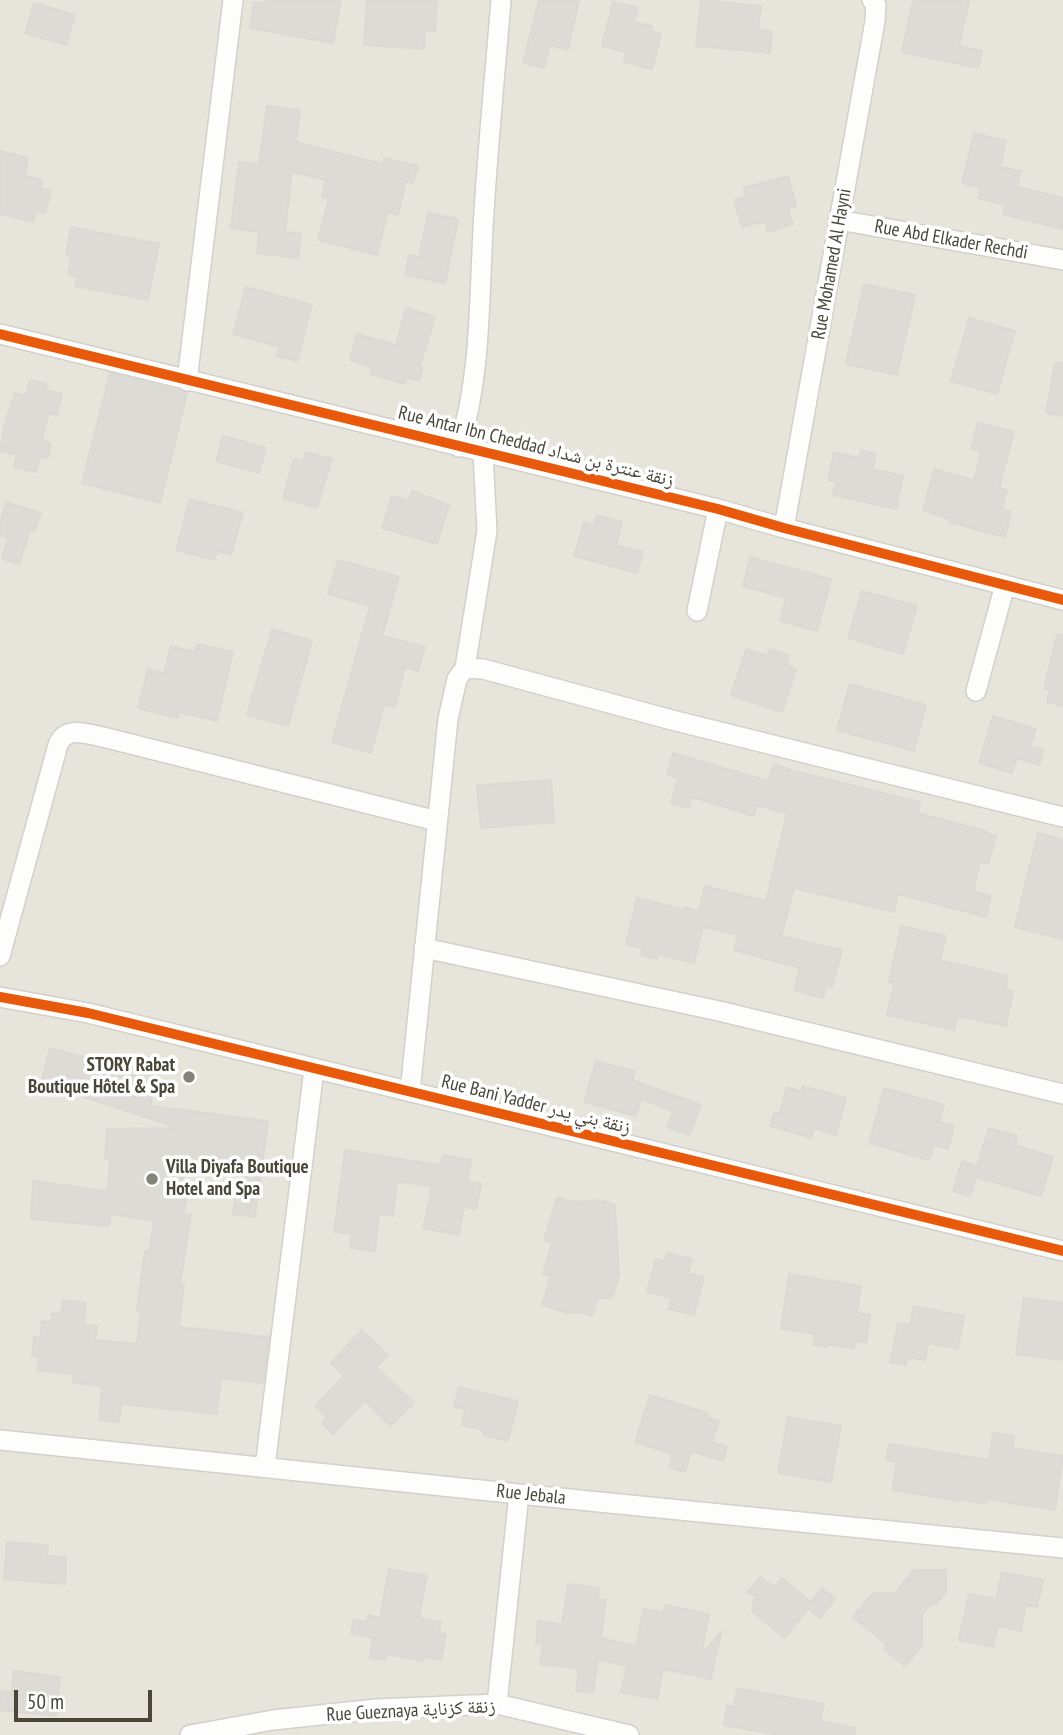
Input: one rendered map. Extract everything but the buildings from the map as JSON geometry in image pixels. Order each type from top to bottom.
[{"type":"street","points":[[187,381],[233,0]]},
{"type":"street","points":[[459,447],[472,392],[480,319],[483,228],[501,0]]},
{"type":"street","name":"Rue Mohamed Al Hayni","points":[[785,528],[875,21],[876,5],[872,0]]},
{"type":"street","name":"Rue Abd Elkader Rechdi","points":[[839,220],[1063,260]]},
{"type":"street","name":"Rue Antar Ibn Cheddad زنقة عنترة بن شداد","points":[[0,334],[718,509],[1063,600]]},
{"type":"street","points":[[410,1092],[452,701],[458,675],[465,668],[487,531],[483,453]]},
{"type":"street","points":[[697,611],[718,509]]},
{"type":"street","points":[[976,691],[1005,586]]},
{"type":"street","points":[[465,668],[483,669],[672,720],[1063,817]]},
{"type":"street","points":[[0,956],[58,745],[64,735],[70,732],[107,738],[437,821]]},
{"type":"street","points":[[424,948],[719,1011],[1063,1094]]},
{"type":"street","name":"Rue Bani Yadder زنقة بني يدر","points":[[0,997],[89,1013],[1063,1251]]},
{"type":"street","points":[[265,1467],[314,1069]]},
{"type":"street","name":"Rue Jebala","points":[[0,1440],[1063,1548]]},
{"type":"street","points":[[497,1704],[519,1494]]},
{"type":"street","name":"Rue Gueznaya زنقة كزناية","points":[[190,1735],[273,1720],[376,1709],[497,1704],[629,1735]]},
{"type":"shaded area","points":[[0,0],[1063,0],[1063,1735],[0,1735]]},
{"type":"cycle path","points":[[0,334],[718,509],[1063,600]]},
{"type":"cycle path","points":[[0,997],[88,1013],[1063,1251]]},
{"type":"place","name":"STORY Rabat Boutique Hôtel & Spa","points":[[189,1077]]},
{"type":"place","name":"Villa Diyafa Boutique Hotel and Spa","points":[[152,1179]]}]
